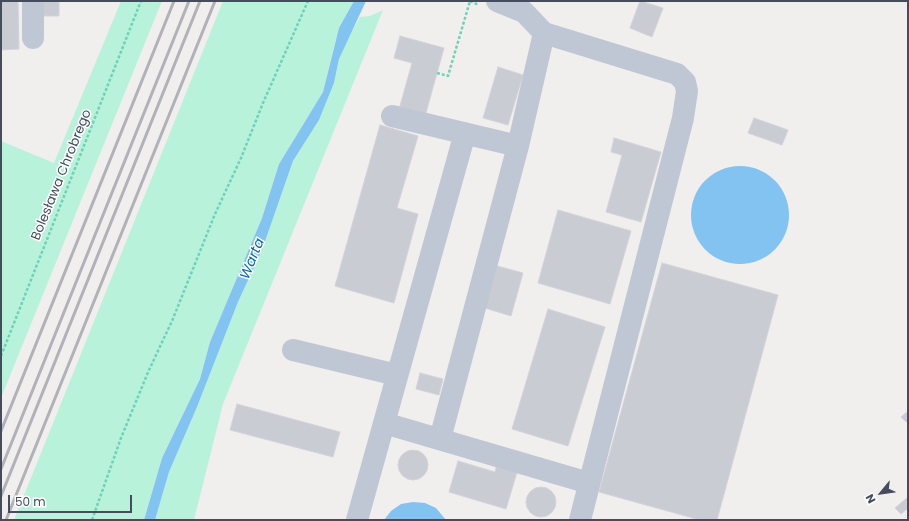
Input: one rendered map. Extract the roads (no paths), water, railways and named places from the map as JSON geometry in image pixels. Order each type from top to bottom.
[{"type":"lane","points":[[33,1],[33,38]]},
{"type":"lane","points":[[497,1],[520,7],[544,33],[676,74],[685,82],[687,91],[683,118],[580,520]]},
{"type":"lane","points":[[440,439],[518,146],[544,33]]},
{"type":"lane","points":[[392,116],[518,146]]},
{"type":"lane","points":[[357,520],[465,134]]},
{"type":"lane","points":[[293,350],[397,375]]},
{"type":"lane","points":[[384,423],[589,483]]},
{"type":"water","name":"Warta","points":[[354,1],[366,1],[339,59],[334,83],[319,120],[293,161],[262,250],[238,302],[197,407],[169,472],[155,520],[144,520],[162,458],[200,379],[210,342],[262,218],[279,164],[323,92],[339,28]]},
{"type":"water","points":[[740,166],[759,170],[774,181],[785,196],[789,215],[785,234],[774,249],[759,260],[740,264],[721,260],[706,249],[695,234],[691,215],[695,196],[706,181],[721,170]]},
{"type":"water","points":[[413,502],[425,503],[436,508],[446,520],[384,520],[391,511],[401,504]]},
{"type":"railway","points":[[1,431],[174,1]]},
{"type":"railway","points":[[1,469],[189,1]]},
{"type":"railway","points":[[1,496],[200,1]]},
{"type":"railway","points":[[6,520],[215,1]]}]
